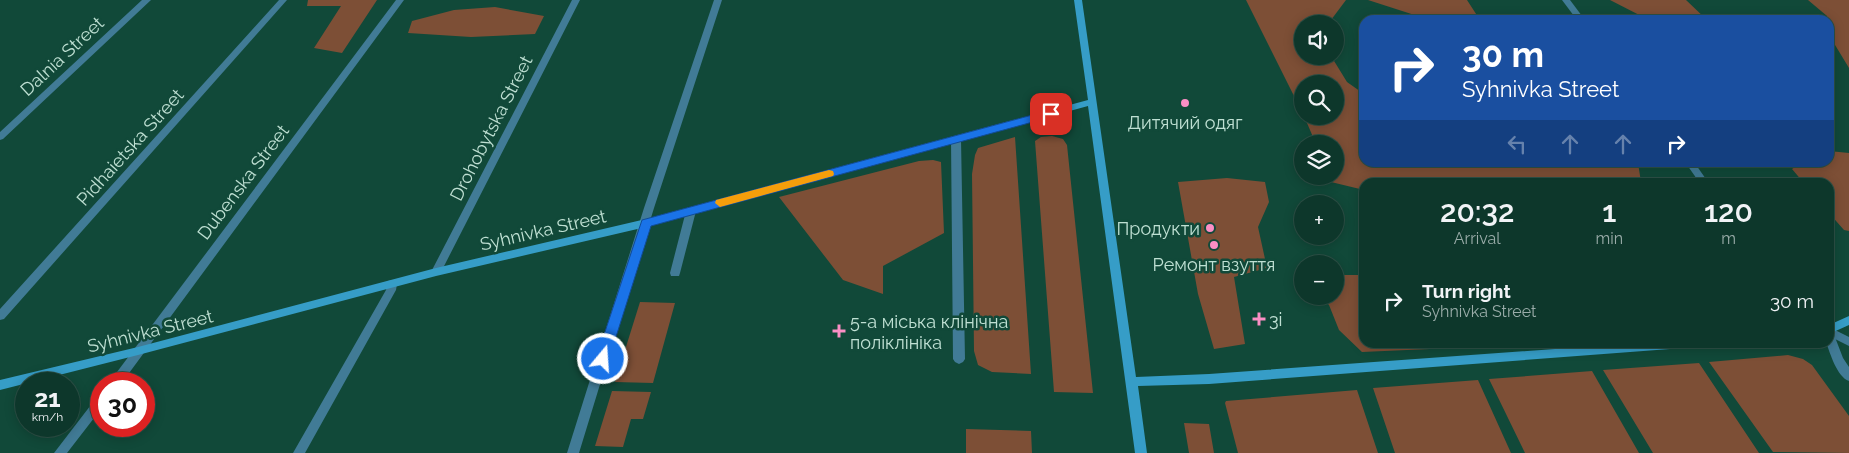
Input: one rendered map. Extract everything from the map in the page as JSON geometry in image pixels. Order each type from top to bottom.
[{"type":"street","name":"Dalnia Street","points":[[0,136],[147,0]]},
{"type":"street","name":"Pidhaietska Street","points":[[0,316],[283,0]]},
{"type":"street","name":"Dubenska Street","points":[[123,372],[400,0]]},
{"type":"street","name":"Drohobytska Street","points":[[436,272],[576,0]]},
{"type":"street","points":[[573,453],[718,0]]},
{"type":"street","points":[[1078,0],[1141,453]]},
{"type":"street","points":[[1566,0],[1577,15]]},
{"type":"street","name":"Syhnivka Street","points":[[0,385],[138,352],[436,272],[646,223],[1092,102]]},
{"type":"street","points":[[956,139],[959,359]]},
{"type":"street","points":[[1693,167],[1701,178]]},
{"type":"street","points":[[674,273],[691,211]]},
{"type":"street","points":[[299,453],[391,290],[392,284]]},
{"type":"street","points":[[1834,329],[1849,320]]},
{"type":"street","points":[[1834,334],[1849,342]]},
{"type":"street","points":[[1131,382],[1209,379],[1636,348]]},
{"type":"street","points":[[1834,348],[1838,360],[1849,376]]},
{"type":"street","points":[[60,453],[90,414]]},
{"type":"shaded area","points":[[308,0],[377,0],[342,53],[314,48],[341,6],[307,6]]},
{"type":"shaded area","points":[[1246,0],[1346,0],[1335,15],[1294,15],[1294,65],[1337,65],[1343,75],[1294,75],[1294,96]]},
{"type":"shaded area","points":[[1368,0],[1467,0],[1477,15],[1414,15]]},
{"type":"shaded area","points":[[1610,0],[1686,0],[1702,15],[1639,15]]},
{"type":"shaded area","points":[[1808,0],[1849,0],[1849,68],[1834,43],[1834,15],[1826,15]]},
{"type":"shaded area","points":[[495,7],[544,16],[535,34],[471,37],[408,33],[412,21],[454,10]]},
{"type":"shaded area","points":[[1344,77],[1347,82],[1359,90],[1359,167],[1639,167],[1640,178],[1359,178],[1359,189],[1343,185],[1344,135],[1312,135],[1308,125],[1344,125]]},
{"type":"shaded area","points":[[1052,136],[1063,139],[1067,145],[1093,393],[1054,392],[1035,141],[1041,137]]},
{"type":"shaded area","points":[[1015,137],[1031,374],[992,372],[978,365],[974,351],[972,174],[975,155],[978,148]]},
{"type":"shaded area","points":[[1834,152],[1849,153],[1849,231],[1844,230],[1834,219],[1834,178],[1800,178],[1792,169],[1795,167],[1834,167]]},
{"type":"shaded area","points":[[933,160],[941,162],[944,233],[883,266],[883,294],[843,280],[779,197],[919,161]]},
{"type":"shaded area","points":[[1227,178],[1265,182],[1269,202],[1258,227],[1267,268],[1234,277],[1245,344],[1214,349],[1198,294],[1178,182]]},
{"type":"shaded area","points":[[1344,275],[1359,275],[1359,348],[1454,348],[1362,352],[1339,330],[1329,305],[1344,305]]},
{"type":"shaded area","points":[[640,302],[675,303],[653,383],[615,382]]},
{"type":"shaded area","points":[[1788,355],[1803,359],[1812,365],[1849,416],[1849,453],[1773,452],[1709,362]]},
{"type":"shaded area","points":[[1699,363],[1759,453],[1653,453],[1603,370]]},
{"type":"shaded area","points":[[1592,371],[1639,453],[1525,453],[1489,379]]},
{"type":"shaded area","points":[[1478,380],[1511,453],[1395,453],[1373,388]]},
{"type":"shaded area","points":[[1357,390],[1378,453],[1238,453],[1226,401]]},
{"type":"shaded area","points":[[612,391],[651,392],[643,419],[631,419],[623,447],[595,446]]},
{"type":"shaded area","points":[[1184,423],[1209,424],[1214,453],[1189,453]]},
{"type":"shaded area","points":[[966,429],[1031,431],[1032,453],[966,453]]},
{"type":"slow traffic","points":[[720,203],[829,174]]},
{"type":"place","name":"Дитячий одяг","points":[[1185,103]]},
{"type":"place","name":"Продукти","points":[[1210,228]]},
{"type":"place","name":"Ремонт взуття","points":[[1214,245]]},
{"type":"place","name":"3i","points":[[1259,319]]},
{"type":"place","name":"5-а міська клінічна поліклініка","points":[[839,331]]},
{"type":"route","points":[[603,359],[646,223],[1051,114]]}]
